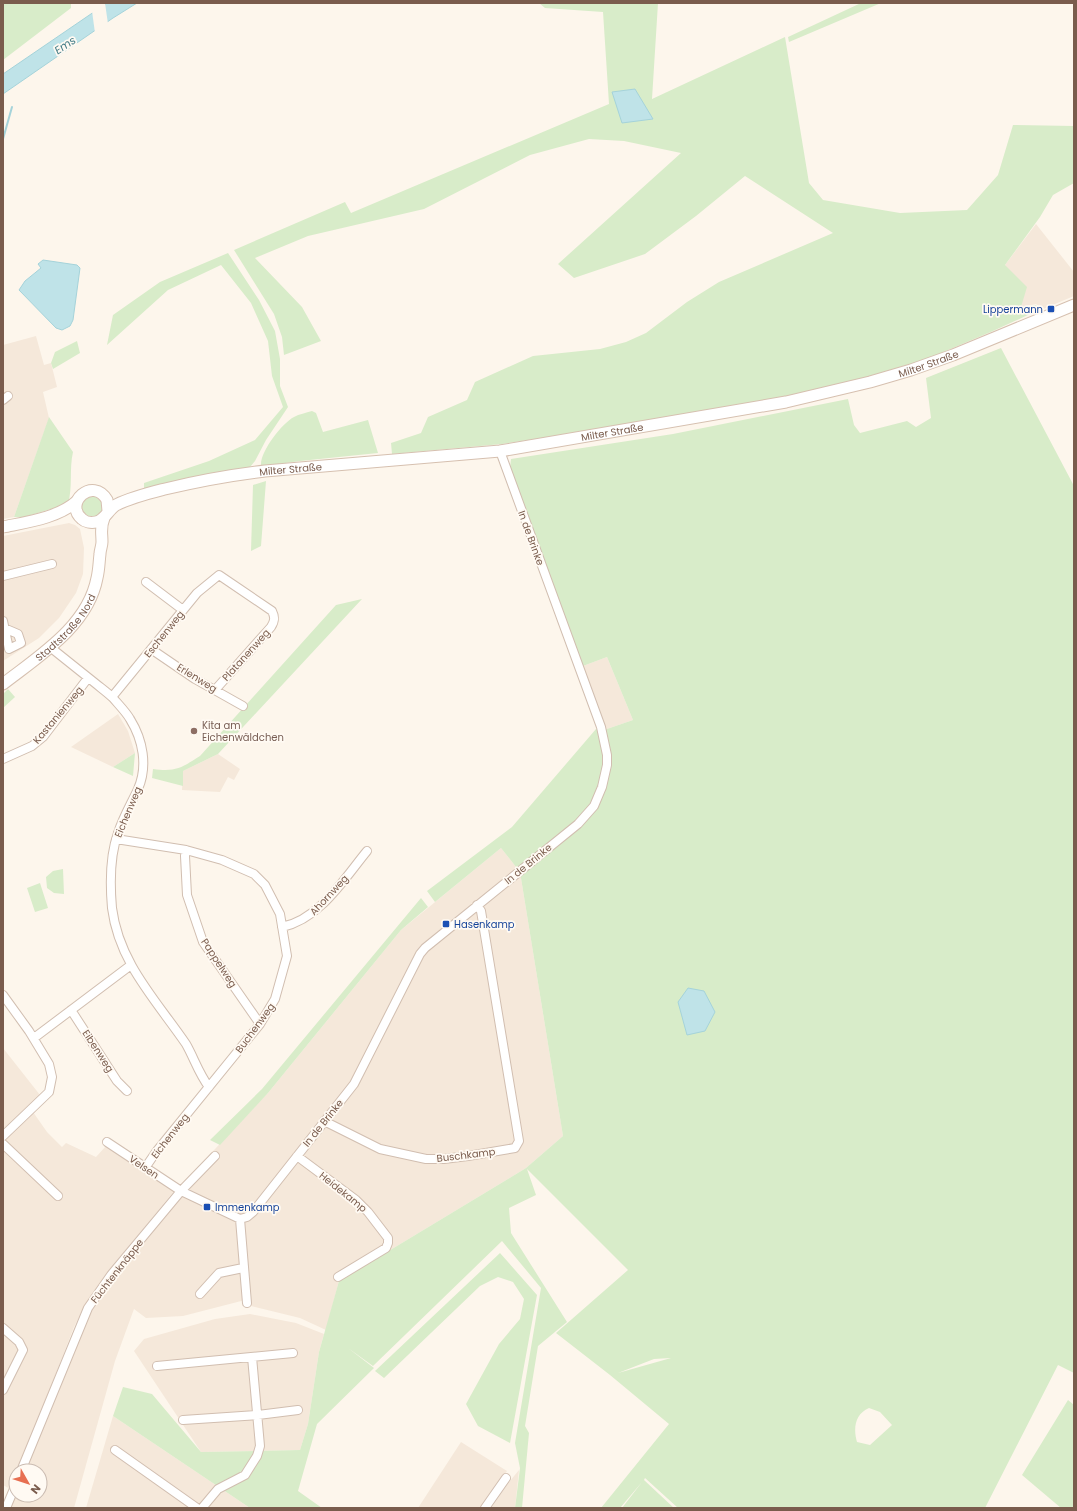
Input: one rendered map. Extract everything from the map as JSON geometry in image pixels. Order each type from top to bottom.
[{"type":"main road","name":"Milter Straße","points":[[106,514],[116,505],[136,496],[245,473],[500,451],[786,402],[870,382],[911,370],[953,355],[1074,305]]},
{"type":"main road","points":[[3,527],[51,516],[70,506],[77,501],[82,494],[90,490],[98,491],[105,496],[108,503],[106,514],[97,522],[82,518],[51,516]]},
{"type":"main road","name":"Milter Straße","points":[[105,496],[136,496]]},
{"type":"main road","points":[[77,501],[76,508],[82,518]]},
{"type":"main road","name":"Stadtstraße Nord","points":[[3,684],[50,647],[77,620],[89,600],[97,579],[102,542],[101,527],[106,514]]},
{"type":"main road","name":"Stadtstraße Nord","points":[[82,518],[94,533],[100,553]]},
{"type":"street","name":"In de Brinke","points":[[240,1219],[247,1217],[254,1212],[354,1084],[420,954],[425,948],[578,824],[594,806],[602,787],[607,765],[607,755],[601,727],[500,451]]},
{"type":"street","points":[[3,576],[52,564]]},
{"type":"street","name":"Eschenweg","points":[[112,697],[197,593],[219,574]]},
{"type":"street","name":"Platanenweg","points":[[215,690],[271,627],[274,622],[275,615],[272,611],[219,574]]},
{"type":"street","points":[[146,582],[183,610]]},
{"type":"street","name":"Eichenweg","points":[[50,647],[112,697],[133,724],[142,749],[143,766],[139,785],[124,816],[116,840],[111,864],[112,908],[125,954],[155,1003],[186,1045],[204,1081],[209,1087],[145,1168]]},
{"type":"street","name":"Erlenweg","points":[[151,649],[196,679],[243,706]]},
{"type":"street","name":"Kastanienweg","points":[[3,759],[32,746],[43,737],[88,678]]},
{"type":"street","name":"Buchenweg","points":[[116,840],[186,850],[222,860],[254,874],[269,890],[280,914],[287,956],[275,999],[260,1024],[209,1087]]},
{"type":"street","name":"Pappelweg","points":[[186,850],[187,895],[204,942],[219,967],[260,1024]]},
{"type":"street","name":"Ahornweg","points":[[282,927],[293,925],[313,914],[367,851]]},
{"type":"street","name":"Buschkamp","points":[[324,1121],[380,1149],[426,1159],[444,1159],[468,1156],[515,1148],[518,1145],[519,1141],[480,910],[477,905]]},
{"type":"street","points":[[34,1038],[131,965]]},
{"type":"street","points":[[3,995],[34,1038],[49,1064],[52,1077],[49,1092],[3,1136]]},
{"type":"street","name":"Eibenweg","points":[[71,1010],[117,1081],[127,1091]]},
{"type":"street","name":"Velsen","points":[[107,1142],[181,1191]]},
{"type":"street","points":[[3,1144],[58,1196]]},
{"type":"street","name":"Füchtenknäppe","points":[[24,1463],[88,1308],[111,1275],[181,1191],[215,1156]]},
{"type":"street","name":"Heidekamp","points":[[297,1156],[356,1200],[368,1212],[388,1238],[386,1248],[338,1277]]},
{"type":"street","points":[[181,1191],[240,1219],[247,1303]]},
{"type":"street","points":[[200,1294],[219,1273],[243,1268]]},
{"type":"street","points":[[3,1328],[19,1342],[23,1350],[3,1390]]},
{"type":"street","points":[[158,1366],[293,1353]]},
{"type":"street","points":[[202,1508],[218,1489],[245,1475],[257,1456],[260,1446],[252,1357]]},
{"type":"street","points":[[183,1420],[258,1416],[298,1410]]},
{"type":"street","points":[[115,1450],[197,1508]]},
{"type":"street","points":[[485,1508],[506,1478]]},
{"type":"shaded area","points":[[1036,224],[1074,272],[1074,296],[1043,309],[1036,304],[1020,308],[1005,265]]},
{"type":"shaded area","points":[[36,336],[44,365],[51,363],[57,387],[43,392],[49,418],[14,517],[3,519],[3,345]]},
{"type":"shaded area","points":[[69,523],[80,529],[84,548],[83,574],[76,593],[59,618],[39,638],[3,661],[3,536]]},
{"type":"shaded area","points":[[607,657],[633,720],[604,730],[583,666]]},
{"type":"shaded area","points":[[118,714],[128,731],[135,753],[113,767],[71,747]]},
{"type":"shaded area","points":[[218,754],[240,769],[234,780],[228,777],[220,792],[182,790],[183,771]]},
{"type":"shaded area","points":[[501,848],[520,872],[563,1136],[526,1168],[339,1281],[326,1330],[300,1318],[251,1306],[249,1299],[183,1316],[146,1318],[134,1309],[115,1361],[74,1508],[10,1508],[12,1503],[48,1503],[48,1463],[28,1463],[92,1309],[115,1275],[181,1198],[181,1186],[268,1093],[401,930]]},
{"type":"shaded area","points":[[3,1048],[40,1095],[3,1130]]},
{"type":"shaded area","points":[[33,1112],[47,1132],[62,1147],[66,1143],[96,1157],[106,1146],[174,1191],[108,1272],[85,1305],[74,1327],[21,1463],[8,1463],[8,1488],[3,1485],[3,1141]]},
{"type":"shaded area","points":[[250,1314],[296,1323],[324,1334],[319,1352],[308,1424],[300,1450],[201,1452],[134,1351],[144,1339],[215,1319]]},
{"type":"shaded area","points":[[113,1416],[250,1508],[86,1508]]},
{"type":"shaded area","points":[[461,1442],[507,1471],[481,1508],[418,1508]]},
{"type":"shaded area","points":[[519,1470],[515,1508],[491,1508],[510,1481]]},
{"type":"green space","points":[[3,3],[71,3],[71,8],[3,60]]},
{"type":"green space","points":[[539,3],[658,3],[652,99],[785,37],[809,183],[823,200],[900,213],[967,210],[998,175],[1013,125],[1074,126],[1074,183],[1053,195],[1040,217],[1005,265],[1027,287],[1021,307],[1036,305],[1041,309],[922,361],[846,384],[715,411],[576,433],[502,444],[392,454],[391,443],[421,433],[428,417],[467,400],[475,382],[533,356],[600,349],[626,342],[646,333],[687,302],[719,282],[833,233],[745,176],[696,216],[645,254],[574,278],[558,264],[681,153],[624,141],[589,139],[530,155],[424,209],[308,236],[255,258],[302,307],[321,341],[284,355],[282,337],[274,314],[234,250],[345,202],[351,213],[609,104],[603,12],[545,8]]},
{"type":"green space","points":[[861,3],[881,3],[789,42],[788,37]]},
{"type":"green space","points":[[228,253],[259,300],[275,331],[280,359],[280,386],[288,407],[250,467],[144,489],[144,483],[209,461],[255,440],[283,407],[272,376],[268,341],[251,303],[221,265],[168,290],[107,345],[113,315],[160,282]]},
{"type":"green space","points":[[77,341],[80,353],[53,369],[51,363],[55,352]]},
{"type":"green space","points":[[1001,348],[1074,486],[1074,1373],[1058,1365],[985,1508],[678,1508],[645,1478],[644,1480],[674,1508],[622,1508],[642,1482],[620,1508],[601,1508],[669,1424],[556,1333],[628,1270],[527,1169],[536,1195],[509,1208],[511,1233],[567,1322],[538,1346],[525,1426],[529,1433],[522,1508],[515,1508],[520,1468],[515,1443],[541,1288],[502,1241],[373,1366],[348,1348],[374,1368],[317,1424],[298,1491],[322,1508],[250,1508],[113,1416],[123,1387],[152,1394],[201,1452],[300,1450],[308,1424],[319,1352],[339,1281],[526,1168],[563,1136],[520,872],[501,848],[435,902],[427,891],[512,827],[596,729],[604,730],[633,720],[607,657],[583,666],[510,468],[511,459],[673,434],[848,399],[854,425],[860,433],[907,421],[916,427],[931,418],[926,378]],"holes":[[[671,1358],[618,1373],[654,1359]],[[869,1408],[880,1412],[892,1425],[870,1445],[857,1442],[855,1432],[858,1418]]]},
{"type":"green space","points":[[312,411],[316,413],[323,432],[368,420],[378,453],[264,466],[261,465],[264,453],[278,431],[289,420]]},
{"type":"green space","points":[[49,417],[73,452],[68,504],[24,517],[14,517]]},
{"type":"green space","points":[[266,481],[261,546],[251,551],[253,485]]},
{"type":"green space","points":[[92,495],[100,498],[103,506],[100,514],[92,517],[84,514],[81,506],[84,498]]},
{"type":"green space","points":[[362,599],[218,754],[183,771],[183,786],[152,778],[153,769],[167,770],[178,768],[188,764],[200,756],[336,605]]},
{"type":"green space","points":[[8,689],[15,697],[3,708],[3,694]]},
{"type":"green space","points":[[135,753],[133,776],[113,767]]},
{"type":"green space","points":[[63,869],[64,894],[54,893],[47,888],[46,877],[53,871]]},
{"type":"green space","points":[[40,883],[48,908],[35,912],[27,888]]},
{"type":"green space","points":[[421,898],[428,907],[401,930],[268,1093],[220,1145],[210,1140],[262,1089]]},
{"type":"green space","points":[[500,1253],[537,1295],[510,1443],[478,1426],[466,1404],[499,1344],[520,1319],[524,1299],[513,1282],[498,1277],[480,1286],[384,1378],[375,1371]]},
{"type":"green space","points":[[1068,1400],[1074,1405],[1074,1508],[1061,1508],[1022,1475]]},
{"type":"water","name":"Ems","points":[[107,3],[137,3],[3,94],[3,74]]},
{"type":"water","points":[[635,89],[653,119],[622,123],[612,92]]},
{"type":"water","points":[[43,260],[77,265],[80,268],[73,320],[70,326],[62,330],[56,328],[19,290],[25,281],[41,268],[38,264]]},
{"type":"water","points":[[688,988],[704,991],[715,1012],[705,1031],[687,1035],[678,1002]]},
{"type":"pier","points":[[105,3],[108,24],[95,33],[92,11]]},
{"type":"waterway","points":[[3,139],[12,107]]},
{"type":"place","name":"Lippermann","points":[[1051,309]]},
{"type":"place","name":"Kita am Eichenwäldchen","points":[[194,731]]},
{"type":"place","name":"Hasenkamp","points":[[446,924]]},
{"type":"place","name":"Immenkamp","points":[[207,1207]]}]
